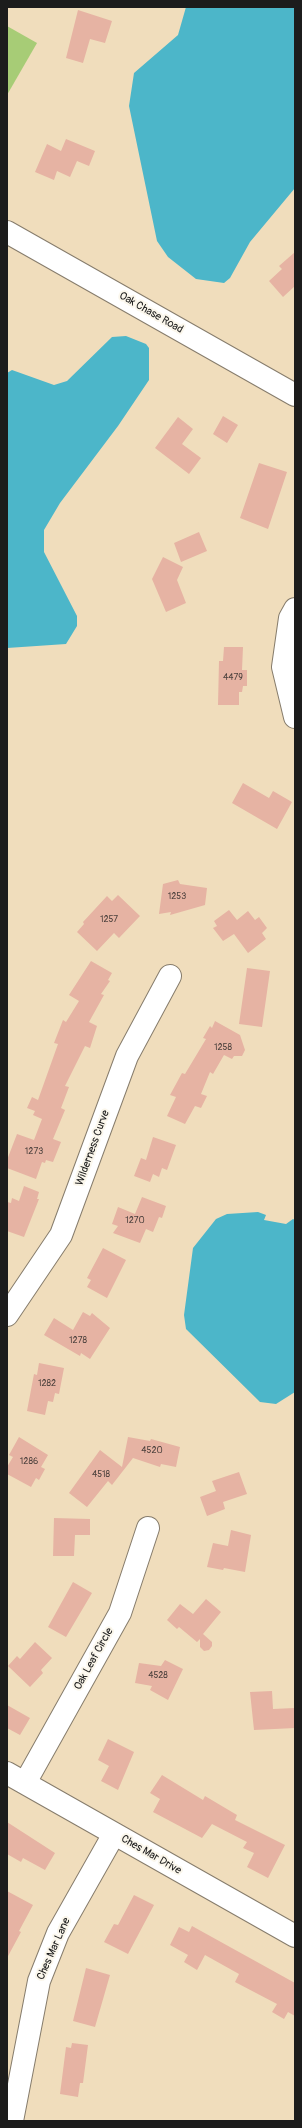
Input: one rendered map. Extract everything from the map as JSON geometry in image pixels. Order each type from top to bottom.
[{"type":"street","name":"Oak Chase Road","points":[[7,232],[293,390]]},
{"type":"street","points":[[295,610],[290,618],[283,667],[295,717]]},
{"type":"street","name":"Wilderness Curve","points":[[7,1315],[61,1235],[127,1056],[170,976]]},
{"type":"street","name":"Oak Leaf Circle","points":[[16,1778],[120,1613],[148,1528]]},
{"type":"street","name":"Ches Mar Drive","points":[[16,1778],[295,1936]]},
{"type":"street","name":"Ches Mar Lane","points":[[12,2121],[39,1980],[58,1933],[114,1834]]},
{"type":"green space","points":[[7,26],[37,43],[7,95]]},
{"type":"water","points":[[186,7],[295,7],[295,188],[250,242],[230,278],[224,283],[196,279],[168,257],[157,241],[129,106],[134,73],[178,35]]},
{"type":"water","points":[[126,336],[146,344],[149,348],[149,380],[118,426],[60,503],[44,530],[44,552],[77,616],[77,626],[66,644],[7,648],[7,373],[12,370],[54,385],[67,381],[112,337]]},
{"type":"water","points":[[258,1212],[266,1215],[264,1220],[286,1224],[293,1219],[295,1220],[295,1392],[276,1404],[260,1402],[186,1329],[184,1315],[193,1248],[216,1219],[227,1214]]},
{"type":"building","points":[[78,10],[112,21],[105,43],[90,39],[83,63],[66,58]]},
{"type":"building","points":[[66,139],[95,151],[89,166],[77,161],[70,177],[57,171],[54,180],[35,172],[47,144],[61,151]]},
{"type":"building","points":[[295,252],[295,286],[283,297],[269,281],[282,269],[279,266]]},
{"type":"building","points":[[223,416],[238,425],[227,443],[213,434]]},
{"type":"building","points":[[178,417],[193,429],[182,444],[201,458],[189,474],[155,448]]},
{"type":"building","points":[[259,463],[287,472],[268,529],[240,518]]},
{"type":"building","points":[[199,532],[207,551],[181,562],[174,543]]},
{"type":"building","points":[[163,557],[183,567],[177,580],[186,603],[166,612],[152,579]]},
{"type":"building","points":[[224,647],[243,647],[242,670],[247,670],[247,686],[243,686],[242,692],[239,692],[239,705],[218,705],[219,661],[223,661]]},
{"type":"building","points":[[243,783],[269,798],[273,791],[292,802],[277,829],[232,803]]},
{"type":"building","points":[[178,880],[180,884],[207,888],[205,905],[170,915],[171,912],[159,914],[163,884]]},
{"type":"building","points":[[118,895],[140,916],[119,938],[114,933],[97,951],[77,932],[84,924],[83,922],[107,896],[112,901]]},
{"type":"building","points":[[229,910],[237,920],[248,911],[255,920],[259,917],[267,928],[262,933],[266,939],[248,953],[234,934],[223,941],[213,928],[217,926],[214,921]]},
{"type":"building","points":[[91,961],[112,973],[108,980],[110,981],[101,994],[104,995],[89,1022],[97,1026],[90,1048],[85,1046],[65,1086],[69,1087],[61,1108],[65,1110],[53,1139],[61,1142],[53,1162],[46,1160],[45,1163],[42,1162],[36,1179],[7,1168],[7,1160],[17,1134],[34,1140],[42,1119],[33,1115],[35,1111],[27,1108],[32,1097],[38,1100],[58,1044],[54,1043],[63,1020],[66,1022],[79,1001],[69,995]]},
{"type":"building","points":[[247,968],[270,971],[262,1027],[239,1024]]},
{"type":"building","points":[[215,1021],[240,1035],[245,1050],[242,1056],[234,1056],[232,1059],[224,1055],[213,1074],[210,1072],[201,1094],[207,1096],[201,1108],[195,1106],[185,1124],[167,1116],[176,1097],[170,1095],[182,1073],[185,1074],[206,1039],[203,1038],[210,1026],[212,1028]]},
{"type":"building","points":[[153,1137],[176,1145],[167,1170],[162,1168],[159,1177],[153,1174],[150,1182],[134,1176],[141,1158],[146,1160]]},
{"type":"building","points":[[24,1186],[39,1192],[37,1199],[39,1199],[24,1237],[7,1231],[7,1202],[11,1203],[12,1198],[19,1201]]},
{"type":"building","points":[[142,1197],[166,1206],[162,1218],[159,1217],[153,1232],[146,1229],[140,1243],[113,1233],[118,1226],[112,1224],[118,1207],[135,1214]]},
{"type":"building","points":[[103,1248],[126,1260],[107,1298],[87,1287],[91,1280],[87,1278]]},
{"type":"building","points":[[83,1312],[90,1316],[92,1313],[110,1328],[90,1359],[81,1353],[80,1356],[44,1335],[54,1318],[73,1330]]},
{"type":"building","points":[[39,1363],[64,1368],[59,1394],[55,1393],[53,1402],[48,1401],[45,1415],[27,1411],[34,1374],[37,1375]]},
{"type":"building","points":[[19,1437],[48,1455],[41,1467],[45,1469],[39,1480],[36,1478],[31,1487],[7,1474],[7,1467],[13,1457],[9,1455]]},
{"type":"building","points":[[128,1437],[150,1441],[151,1439],[180,1447],[176,1467],[161,1464],[160,1467],[133,1458],[112,1485],[108,1481],[87,1507],[69,1493],[100,1450],[122,1467]]},
{"type":"building","points":[[239,1472],[247,1494],[223,1502],[225,1509],[207,1516],[200,1497],[216,1491],[212,1481]]},
{"type":"building","points":[[54,1518],[90,1519],[90,1535],[75,1535],[74,1556],[53,1556]]},
{"type":"building","points":[[231,1530],[251,1535],[245,1572],[224,1568],[223,1570],[207,1567],[213,1543],[228,1546]]},
{"type":"building","points":[[73,1582],[92,1593],[66,1637],[48,1627]]},
{"type":"building","points":[[206,1599],[221,1612],[203,1634],[212,1642],[212,1646],[209,1650],[204,1651],[200,1647],[200,1639],[197,1642],[179,1627],[177,1629],[167,1620],[180,1604],[193,1614]]},
{"type":"building","points":[[35,1642],[52,1658],[41,1670],[43,1673],[30,1687],[8,1666],[17,1656],[20,1659]]},
{"type":"building","points":[[165,1660],[183,1669],[168,1700],[150,1690],[152,1686],[135,1683],[139,1663],[161,1666]]},
{"type":"building","points":[[272,1691],[273,1709],[294,1708],[295,1728],[254,1730],[250,1692]]},
{"type":"building","points":[[7,1705],[30,1718],[20,1735],[7,1728]]},
{"type":"building","points":[[108,1739],[134,1752],[118,1790],[101,1781],[109,1766],[98,1760]]},
{"type":"building","points":[[162,1775],[203,1800],[205,1796],[237,1815],[235,1820],[285,1845],[268,1878],[247,1867],[254,1853],[243,1848],[247,1842],[212,1824],[202,1838],[153,1812],[160,1799],[150,1793]]},
{"type":"building","points":[[7,1822],[55,1853],[45,1870],[23,1858],[21,1862],[7,1854]]},
{"type":"building","points":[[7,1891],[33,1905],[7,1958]]},
{"type":"building","points":[[134,1895],[154,1905],[128,1954],[104,1942],[114,1924],[118,1925]]},
{"type":"building","points":[[192,1926],[295,1983],[295,2016],[288,2012],[284,2019],[272,2012],[277,2004],[235,1982],[239,1974],[205,1955],[197,1970],[184,1962],[188,1955],[170,1945],[179,1927],[189,1932]]},
{"type":"building","points":[[86,1968],[110,1975],[95,2027],[73,2021]]},
{"type":"building","points":[[72,2043],[88,2045],[83,2083],[80,2083],[78,2097],[60,2094],[66,2047],[71,2048]]}]
